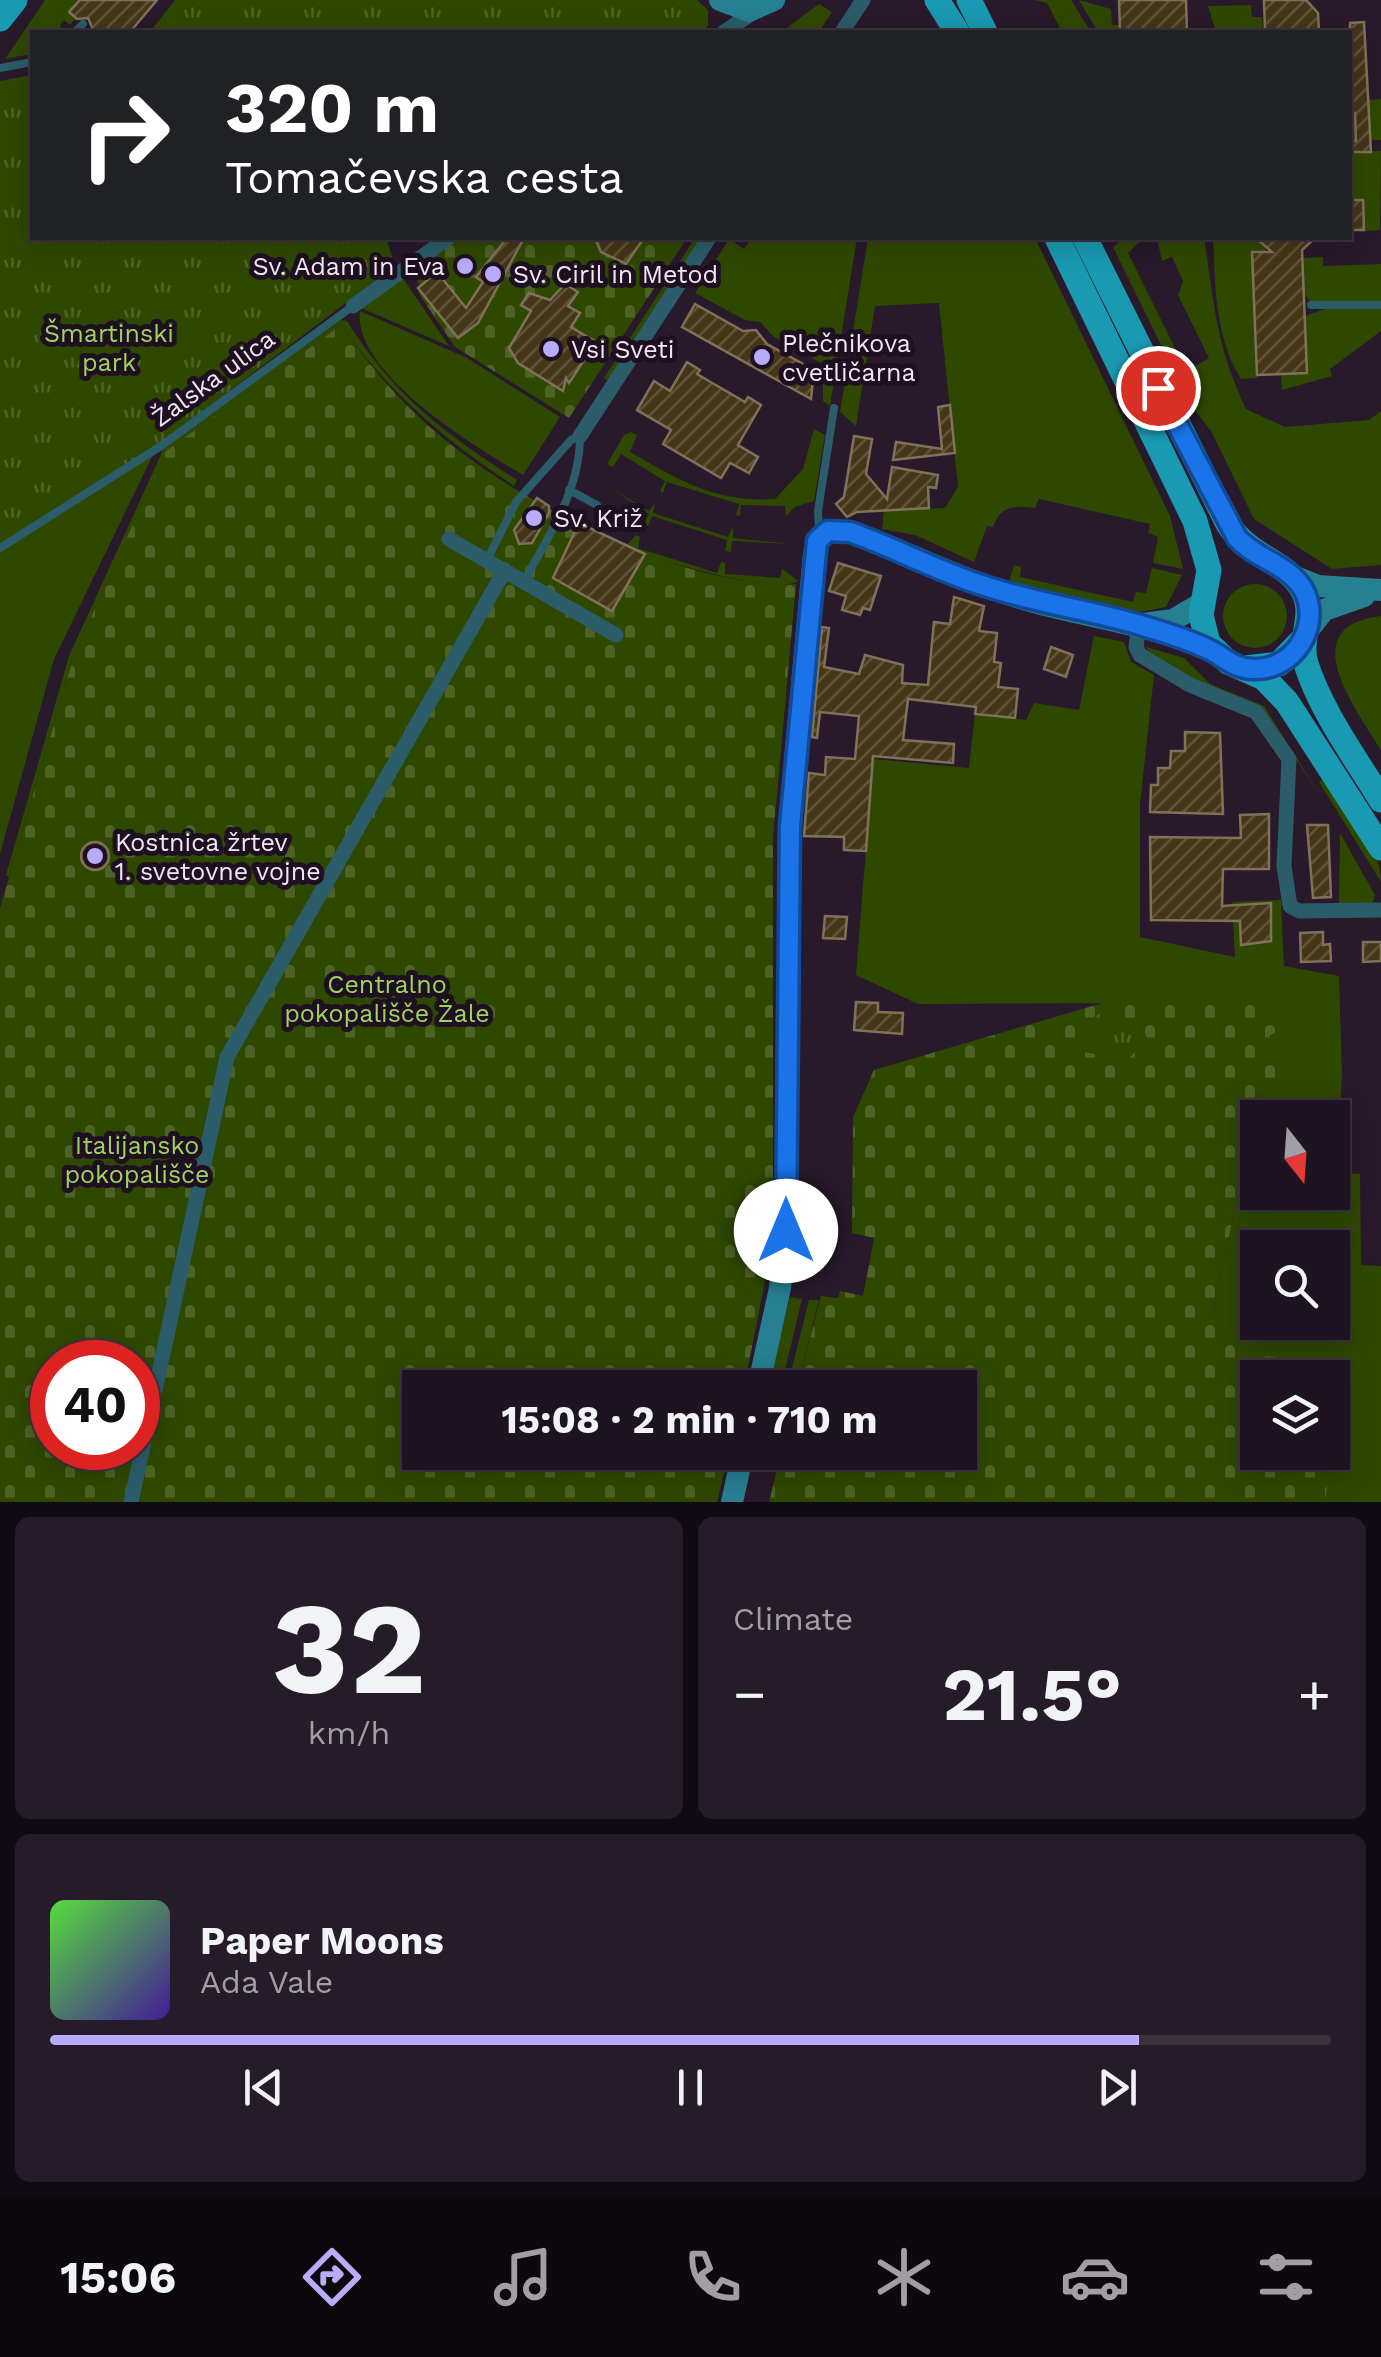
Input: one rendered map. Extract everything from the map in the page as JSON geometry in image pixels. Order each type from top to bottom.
[{"type":"main road","points":[[0,19],[15,0]]},
{"type":"main road","points":[[937,0],[956,30]]},
{"type":"main road","points":[[970,0],[984,30]]},
{"type":"main road","points":[[1058,240],[1194,521],[1208,562],[1202,627],[1216,653],[1269,682],[1298,716],[1381,848]]},
{"type":"main road","points":[[1086,240],[1218,508],[1242,544],[1283,570],[1308,602],[1305,658],[1321,700],[1381,800]]},
{"type":"main road","points":[[1204,598],[1222,572],[1237,564],[1283,570]]},
{"type":"main road","points":[[1245,668],[1279,664],[1305,636]]},
{"type":"street","points":[[720,0],[740,10],[767,4]]},
{"type":"street","points":[[843,30],[863,0]]},
{"type":"street","points":[[727,30],[767,4]]},
{"type":"street","name":"Žalska ulica","points":[[353,306],[445,240]]},
{"type":"street","points":[[580,436],[708,240]]},
{"type":"street","points":[[762,1370],[786,1246],[790,826],[814,554],[820,536],[834,530],[850,532],[991,588],[1139,624],[1216,653]]},
{"type":"street","points":[[449,539],[616,635]]},
{"type":"street","points":[[131,1502],[226,1057],[505,570]]},
{"type":"street","points":[[1283,570],[1318,586],[1381,590]]},
{"type":"street","points":[[1305,636],[1324,610],[1381,590]]},
{"type":"street","points":[[1139,624],[1172,620],[1204,598]]},
{"type":"street","points":[[1139,624],[1136,647],[1140,655],[1190,684],[1256,712],[1289,759],[1284,866],[1288,904],[1299,911],[1381,910]]},
{"type":"street","points":[[732,1502],[739,1470]]},
{"type":"lane","points":[[77,30],[84,24]]},
{"type":"lane","points":[[0,68],[30,62]]},
{"type":"lane","points":[[1311,305],[1381,305]]},
{"type":"lane","name":"Žalska ulica","points":[[0,548],[161,446],[353,306]]},
{"type":"lane","points":[[820,536],[818,511],[834,408]]},
{"type":"lane","points":[[524,581],[563,512],[580,436]]},
{"type":"lane","points":[[486,560],[516,502],[570,440],[580,436]]},
{"type":"lane","points":[[569,490],[597,505]]},
{"type":"green space","points":[[45,0],[80,0],[70,12],[76,18],[70,25],[64,20],[60,25],[63,30],[30,30],[30,54],[5,59]]},
{"type":"green space","points":[[175,0],[697,0],[708,10],[704,30],[152,30]]},
{"type":"green space","points":[[1034,0],[1071,0],[1090,30],[1061,30],[1047,3]]},
{"type":"green space","points":[[1079,0],[1111,9],[1112,25],[1120,25],[1120,30],[1097,30]]},
{"type":"green space","points":[[819,4],[832,12],[820,30],[784,30]]},
{"type":"green space","points":[[1251,5],[1252,17],[1262,17],[1263,30],[1215,30],[1208,6]]},
{"type":"green space","name":"Šmartinski park","points":[[30,75],[30,240],[387,240],[395,266],[167,438],[0,544],[0,81]]},
{"type":"green space","points":[[1381,99],[1381,140],[1352,141],[1352,112],[1368,100]]},
{"type":"green space","points":[[1381,151],[1380,230],[1365,231],[1363,200],[1352,200],[1352,152]]},
{"type":"green space","points":[[453,240],[686,240],[569,418],[455,347],[419,294],[420,285],[411,271]]},
{"type":"green space","points":[[694,240],[700,240],[608,381],[604,378]]},
{"type":"green space","points":[[728,240],[744,249],[751,240],[857,240],[830,406],[823,401],[823,364],[774,337],[760,322],[745,320],[695,293]]},
{"type":"green space","points":[[868,240],[1036,240],[1170,516],[1183,569],[1153,563],[1158,537],[1148,533],[1150,524],[1039,499],[1035,508],[1009,508],[1000,514],[993,527],[987,526],[974,562],[915,535],[882,529],[884,511],[945,508],[958,487],[939,303],[875,306],[856,426],[840,412]]},
{"type":"green space","points":[[1122,240],[1141,240],[1128,253],[1181,360],[1195,366],[1209,358],[1178,295],[1183,281],[1172,257],[1162,261],[1157,240],[1204,240],[1222,344],[1246,409],[1285,427],[1369,420],[1381,411],[1381,565],[1332,569],[1254,519],[1211,431],[1190,404],[1113,247]]},
{"type":"green space","points":[[1213,240],[1258,240],[1266,246],[1266,252],[1252,253],[1257,378],[1241,379],[1232,363],[1221,329]]},
{"type":"green space","points":[[1323,257],[1323,266],[1381,264],[1381,301],[1310,301],[1304,293],[1303,258]]},
{"type":"green space","points":[[402,277],[449,346],[361,308]]},
{"type":"green space","points":[[1381,308],[1381,331],[1330,369],[1332,376],[1282,390],[1281,374],[1307,372],[1305,316],[1325,309]]},
{"type":"green space","points":[[360,311],[467,358],[560,417],[523,475],[449,427],[396,383],[363,335]]},
{"type":"green space","points":[[341,320],[347,321],[402,392],[466,446],[517,480],[514,486],[420,414],[359,350],[341,325],[167,451],[74,655],[9,877],[6,875],[69,656],[164,448]]},
{"type":"green space","name":"Centralno pokopališče Žale","points":[[341,325],[420,418],[455,448],[545,507],[648,555],[700,571],[750,582],[796,584],[773,838],[773,1241],[747,1370],[402,1370],[402,1470],[725,1470],[717,1502],[0,1502],[0,908],[74,655],[166,451]]},
{"type":"green space","points":[[814,429],[825,435],[814,501],[795,507],[786,516],[785,506],[746,505],[741,505],[740,516],[736,515],[739,504],[667,482],[663,493],[660,491],[665,481],[621,454],[613,467],[607,464],[624,435],[631,432],[637,435],[630,452],[682,480],[734,497],[775,499],[803,469]]},
{"type":"green space","points":[[153,455],[54,659],[0,854],[0,552]]},
{"type":"green space","points":[[612,489],[649,511],[655,503],[653,513],[728,537],[733,527],[733,538],[792,544],[732,541],[731,552],[725,551],[727,540],[652,516],[648,526],[644,524],[649,514]]},
{"type":"green space","points":[[636,535],[640,537],[638,548],[717,573],[721,562],[725,563],[725,574],[780,578],[782,568],[798,581],[764,584],[740,580],[624,548]]},
{"type":"green space","points":[[1014,565],[1021,567],[1020,577],[1133,602],[1136,592],[1146,593],[1152,568],[1182,575],[1166,607],[1140,612],[1009,582]]},
{"type":"green space","points":[[1255,584],[1278,593],[1287,616],[1278,639],[1255,648],[1232,639],[1223,616],[1232,593]]},
{"type":"green space","points":[[1381,616],[1381,750],[1347,692],[1335,652],[1340,635],[1354,623]]},
{"type":"green space","points":[[1094,636],[1124,642],[1131,662],[1154,675],[1140,804],[1140,937],[1235,957],[1232,902],[1281,900],[1284,966],[1339,976],[1340,1100],[1260,1100],[1262,1090],[1165,1003],[918,1004],[856,975],[873,759],[969,768],[975,714],[1026,720],[1034,703],[1079,710]]},
{"type":"green space","points":[[1146,647],[1184,658],[1210,684],[1264,706],[1321,797],[1269,719],[1152,657]]},
{"type":"green space","points":[[1323,780],[1369,840],[1381,882],[1319,782]]},
{"type":"green space","points":[[1340,833],[1375,895],[1372,905],[1339,907]]},
{"type":"green space","points":[[1106,1002],[1279,1002],[1277,1031],[1269,1036],[1292,1065],[1262,1090],[1260,1100],[1240,1100],[1240,1188],[1210,1321],[1255,1355],[1302,1360],[1240,1360],[1240,1470],[1329,1470],[1325,1502],[769,1502],[777,1470],[977,1470],[977,1370],[801,1370],[821,1296],[838,1298],[840,1291],[863,1296],[874,1238],[852,1233],[853,1117],[874,1070]]},
{"type":"green space","points":[[1100,1014],[1144,1032],[1148,1040],[1128,1059],[1082,1052],[1077,1041],[1087,1018]]},
{"type":"green space","points":[[1350,1174],[1360,1174],[1361,1265],[1381,1266],[1381,1502],[1207,1502],[1210,1321],[1240,1188],[1240,1210],[1350,1210]]},
{"type":"green space","points":[[790,1297],[802,1299],[785,1370],[771,1370]]},
{"type":"green space","points":[[809,1300],[819,1300],[801,1370],[792,1370]]},
{"type":"building","points":[[80,0],[157,0],[132,30],[93,30],[88,18],[77,19],[69,12]]},
{"type":"building","points":[[1119,0],[1186,0],[1187,30],[1120,30]]},
{"type":"building","points":[[1264,0],[1306,0],[1318,13],[1319,30],[1265,30]]},
{"type":"building","points":[[1364,22],[1371,152],[1352,152],[1352,141],[1356,141],[1350,23]]},
{"type":"building","points":[[1352,200],[1363,200],[1364,230],[1352,230]]},
{"type":"building","points":[[505,240],[523,240],[478,323],[458,338],[418,288],[437,272],[466,308],[483,282],[476,277]]},
{"type":"building","points":[[596,240],[643,240],[626,264],[601,252]]},
{"type":"building","points":[[1258,240],[1313,240],[1302,250],[1307,373],[1257,375],[1252,252],[1272,252]]},
{"type":"building","name":"Vsi Sveti","points":[[565,284],[578,292],[568,306],[580,313],[571,327],[596,342],[569,383],[566,378],[563,391],[518,363],[509,348],[531,311],[521,305],[529,293],[550,300]]},
{"type":"building","name":"Plečnikova cvetličarna","points":[[695,304],[743,331],[756,330],[767,344],[814,370],[811,399],[682,327]]},
{"type":"building","points":[[687,362],[700,370],[697,374],[745,402],[748,397],[761,405],[738,445],[758,457],[749,473],[730,463],[721,478],[663,444],[671,430],[637,410],[654,381],[670,391]]},
{"type":"building","points":[[950,405],[955,453],[893,460],[896,442],[942,449],[938,407]]},
{"type":"building","points":[[854,436],[872,439],[866,474],[887,499],[892,467],[938,475],[936,488],[928,487],[929,508],[857,512],[847,517],[836,504],[844,497]]},
{"type":"building","name":"Sv. Križ","points":[[537,498],[549,506],[549,513],[532,543],[519,544],[514,530]]},
{"type":"building","points":[[579,523],[645,554],[612,611],[553,578]]},
{"type":"building","points":[[838,563],[881,576],[870,610],[863,608],[860,615],[842,610],[846,596],[829,591]]},
{"type":"building","points":[[954,597],[984,606],[979,631],[997,633],[994,662],[1001,663],[998,687],[1018,689],[1015,718],[975,714],[976,707],[908,699],[903,740],[954,744],[953,763],[873,756],[866,851],[844,850],[844,837],[804,836],[809,773],[825,775],[826,757],[855,759],[859,716],[820,712],[817,738],[812,737],[822,627],[829,628],[824,667],[859,674],[865,655],[903,665],[902,683],[928,685],[934,622],[950,624]]},
{"type":"building","points":[[1051,647],[1073,655],[1066,677],[1044,669]]},
{"type":"building","points":[[1185,732],[1220,733],[1223,814],[1150,812],[1151,785],[1158,785],[1158,768],[1170,768],[1171,751],[1185,751]]},
{"type":"building","points":[[1269,814],[1269,869],[1223,869],[1222,906],[1271,903],[1271,941],[1241,945],[1240,921],[1151,920],[1150,837],[1241,838],[1240,815]]},
{"type":"building","points":[[1307,825],[1328,825],[1331,897],[1313,898]]},
{"type":"building","name":"Kostnica žrtev 1. svetovne vojne","points":[[95,842],[105,846],[109,856],[105,866],[95,870],[85,866],[81,856],[85,846]]},
{"type":"building","points":[[825,916],[847,917],[845,939],[823,938]]},
{"type":"building","points":[[1323,932],[1323,945],[1330,944],[1331,961],[1301,962],[1300,933]]},
{"type":"building","points":[[1363,942],[1381,942],[1381,961],[1363,962]]},
{"type":"building","points":[[856,1002],[878,1003],[878,1012],[903,1013],[902,1034],[854,1030]]},
{"type":"place","name":"Sv. Adam in Eva","points":[[465,266]]},
{"type":"place","name":"Sv. Ciril in Metod","points":[[493,274]]},
{"type":"place","name":"Vsi Sveti","points":[[551,349]]},
{"type":"place","name":"Plečnikova cvetličarna","points":[[762,357]]},
{"type":"place","name":"Sv. Križ","points":[[534,518]]},
{"type":"place","name":"Kostnica žrtev 1. svetovne vojne","points":[[95,856]]},
{"type":"route","points":[[786,1231],[790,826],[817,541],[828,531],[850,532],[980,585],[1045,605],[1139,624],[1207,649],[1239,667],[1258,669],[1279,664],[1297,650],[1306,633],[1310,614],[1306,596],[1288,572],[1254,554],[1237,538],[1209,492],[1158,388]]},
{"type":"park label","name":"Italijansko pokopališče","points":[[137,1160]]}]
